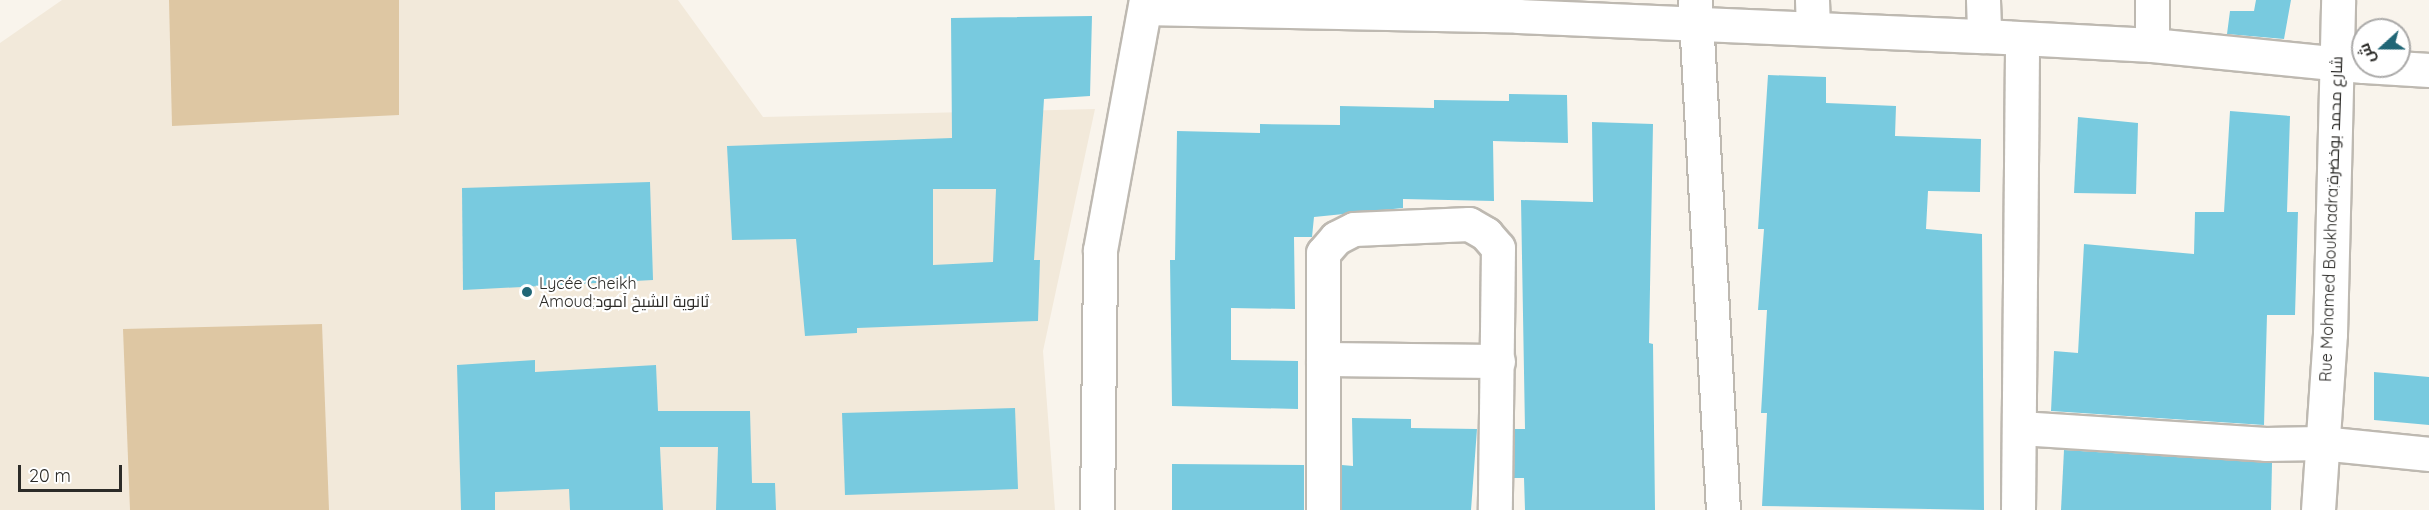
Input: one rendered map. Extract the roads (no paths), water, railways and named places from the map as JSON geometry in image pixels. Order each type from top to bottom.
[{"type":"street","points":[[1983,0],[1984,36]]},
{"type":"street","points":[[2152,0],[2152,45]]},
{"type":"street","name":"Rue Mohamed Boukhadra;شارع محمد بوخضرة","points":[[2338,0],[2351,53]]},
{"type":"street","points":[[1097,510],[1100,250],[1146,4],[1813,14],[1984,36],[2152,45],[2351,65]]},
{"type":"street","points":[[1696,12],[1723,510]]},
{"type":"street","points":[[2018,510],[2022,39]]},
{"type":"street","points":[[2411,69],[2429,70]]},
{"type":"street","name":"Rue Mohamed Boukhadra;شارع محمد بوخضرة","points":[[2318,510],[2321,443],[2353,78]]},
{"type":"street","points":[[1323,510],[1323,253],[1336,238],[1354,229],[1468,224],[1486,234],[1498,248],[1495,510]]},
{"type":"street","points":[[1323,359],[1498,361]]},
{"type":"street","points":[[2020,428],[2321,443],[2429,453]]},
{"type":"place","name":"Lycée Cheikh Amoud;ثانوية الشيخ آمود","points":[[527,292]]}]
